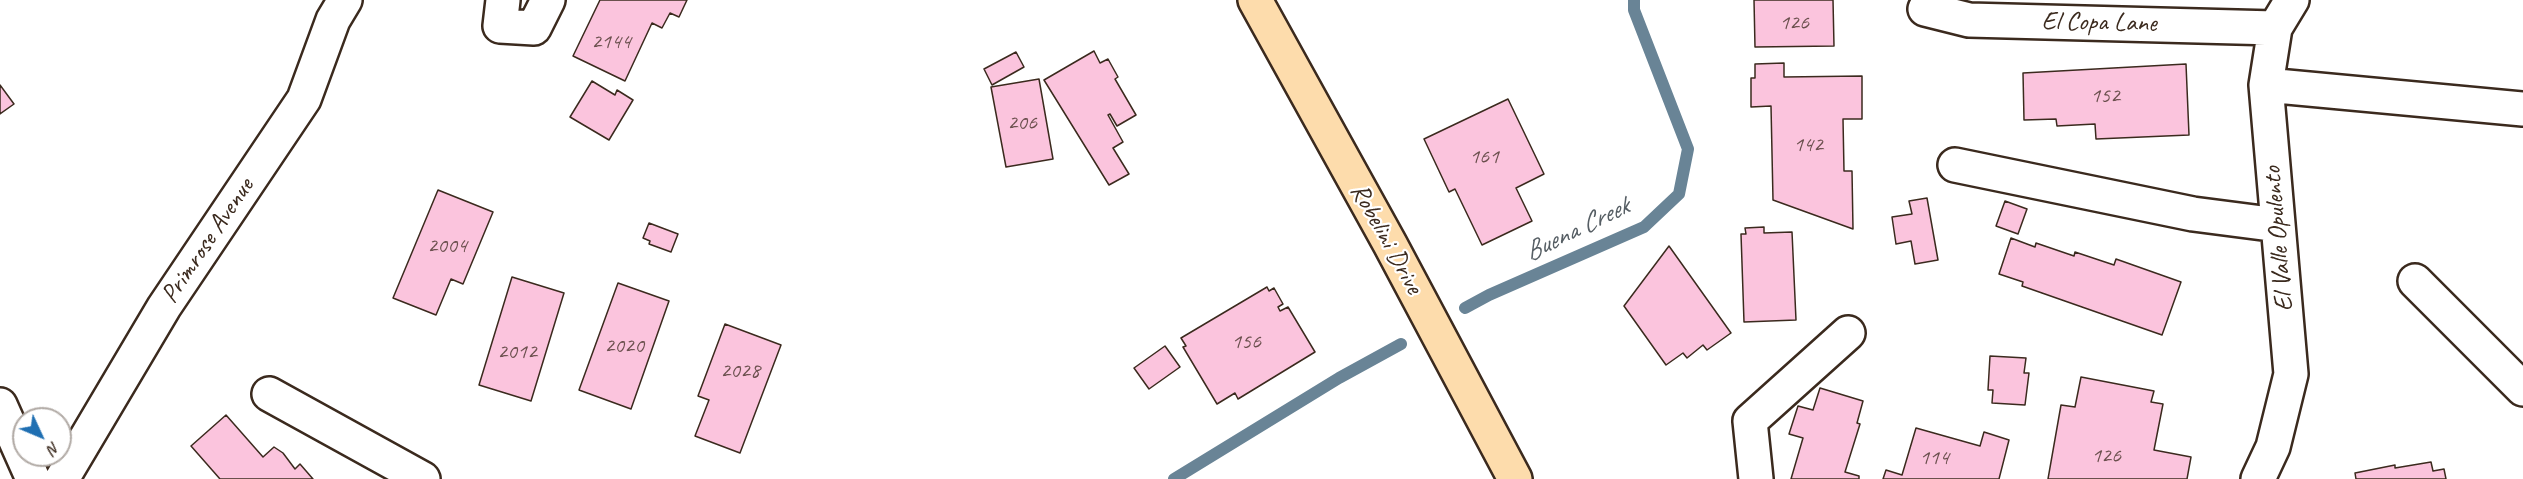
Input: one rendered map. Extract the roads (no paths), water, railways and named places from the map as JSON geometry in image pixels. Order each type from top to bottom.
[{"type":"main road","name":"Robelini Drive","points":[[1255,0],[1390,244],[1515,479]]},
{"type":"street","name":"Primrose Avenue","points":[[62,479],[164,307],[304,99],[333,20],[345,0]]},
{"type":"street","points":[[503,0],[501,26],[534,28],[548,0]]},
{"type":"street","name":"El Valle Opulento","points":[[2258,479],[2273,447],[2291,374],[2266,85],[2275,28],[2292,0]]},
{"type":"street","name":"El Copa Lane","points":[[1925,9],[1969,20],[2275,28]]},
{"type":"street","points":[[2266,85],[2523,109]]},
{"type":"street","points":[[1955,165],[2193,214],[2278,225]]},
{"type":"street","points":[[2415,280],[2523,388]]},
{"type":"street","points":[[1756,479],[1750,421],[1848,333]]},
{"type":"street","points":[[269,394],[358,446],[423,479]]},
{"type":"street","points":[[0,405],[33,479]]},
{"type":"waterway","name":"Buena Creek","points":[[1465,308],[1489,295],[1644,227],[1679,194],[1688,149],[1634,10],[1634,0]]},
{"type":"waterway","name":"Buena Creek","points":[[1174,479],[1339,378],[1401,344]]}]
